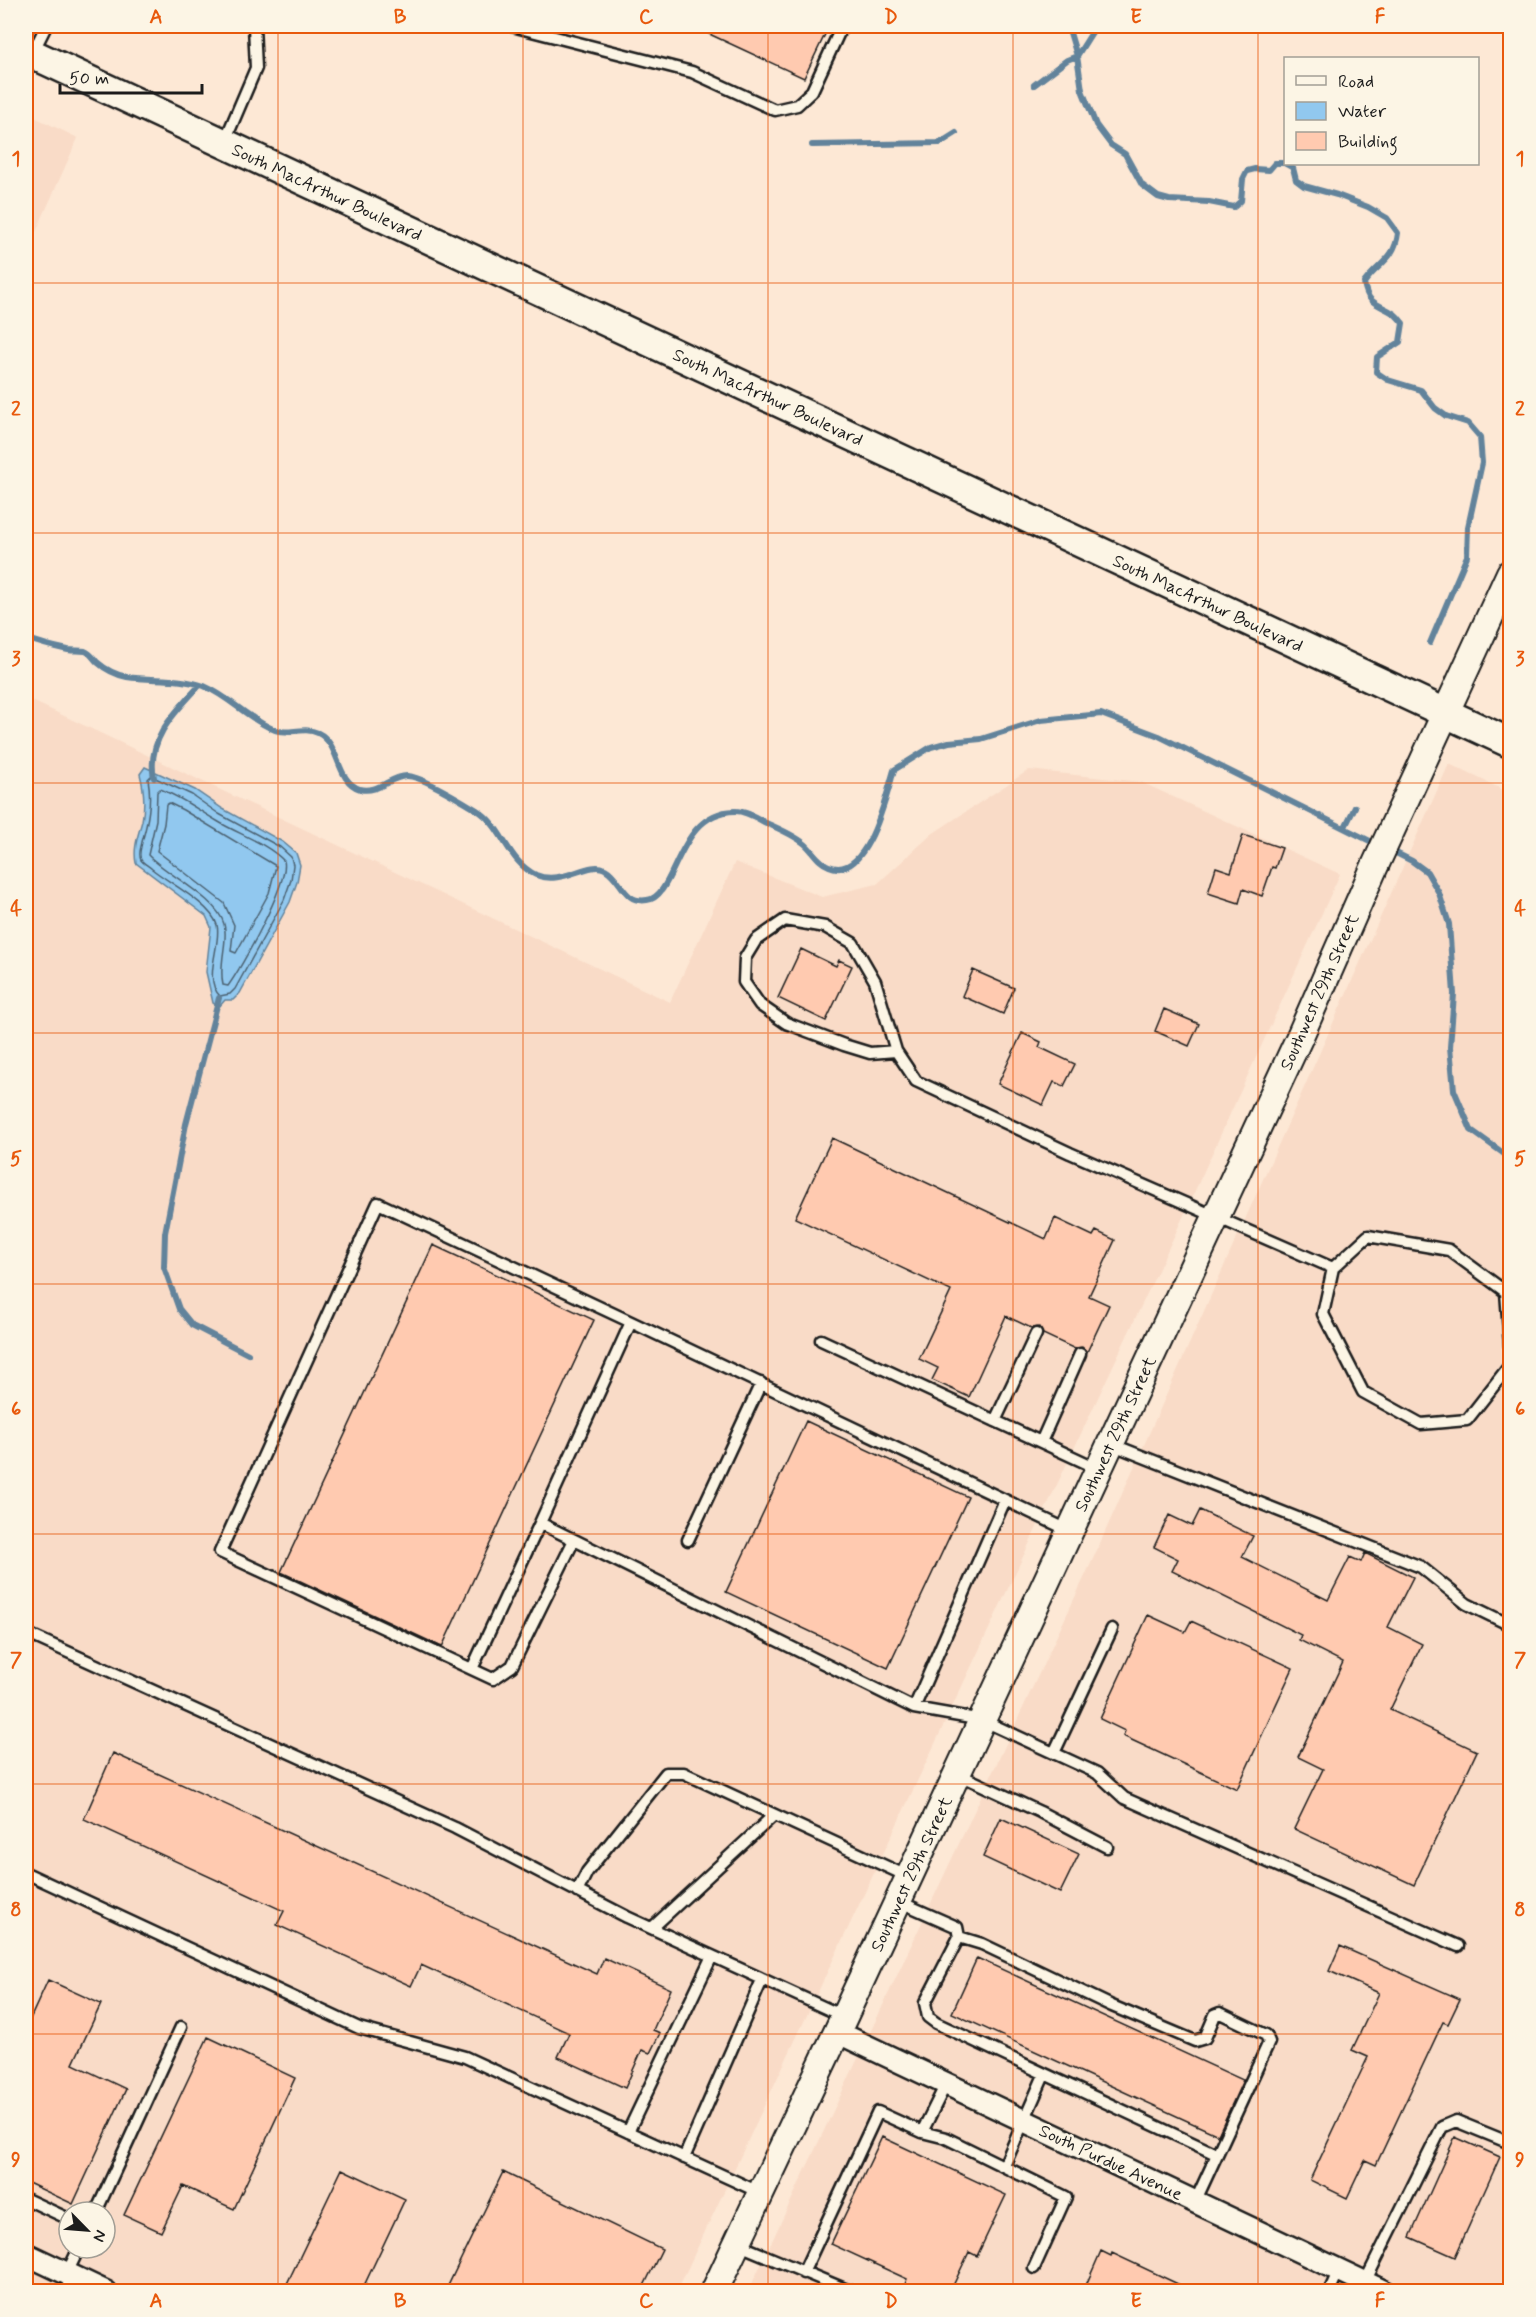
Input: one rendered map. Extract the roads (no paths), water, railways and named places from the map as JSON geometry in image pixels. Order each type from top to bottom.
[{"type":"main road","name":"South MacArthur Boulevard","points":[[29,53],[1510,743]]},
{"type":"street","name":"Southwest 29th Street","points":[[720,2290],[736,2244],[841,2024],[1216,1218],[1510,573]]},
{"type":"street","name":"South Purdue Avenue","points":[[841,2024],[946,2084],[1385,2292]]},
{"type":"street","points":[[26,2254],[68,2280],[106,2292]]},
{"type":"lane","points":[[29,53],[46,26]]},
{"type":"lane","points":[[224,144],[256,68],[254,26]]},
{"type":"lane","points":[[512,26],[692,72],[775,110],[797,105],[812,91],[842,26]]},
{"type":"lane","points":[[896,1052],[870,1053],[844,1046],[786,1023],[760,1005],[744,982],[745,958],[756,940],[785,920],[825,927],[853,943],[875,981],[896,1052],[916,1081],[1070,1153],[1333,1268]]},
{"type":"lane","points":[[574,1540],[512,1666],[493,1679],[220,1552],[378,1203],[1070,1531]]},
{"type":"lane","points":[[1510,1346],[1506,1292],[1449,1250],[1368,1236],[1333,1268],[1323,1314],[1363,1392],[1421,1424],[1467,1420],[1510,1365]]},
{"type":"lane","points":[[472,1669],[631,1322]]},
{"type":"lane","points":[[995,1421],[1036,1334]]},
{"type":"lane","points":[[821,1340],[1099,1469]]},
{"type":"lane","points":[[1041,1442],[1080,1354]]},
{"type":"lane","points":[[688,1540],[760,1383]]},
{"type":"lane","points":[[1110,1444],[1421,1567],[1467,1604],[1510,1625]]},
{"type":"lane","points":[[914,1708],[1005,1500]]},
{"type":"lane","points":[[540,1523],[914,1708],[982,1720],[1097,1773],[1124,1798],[1458,1946]]},
{"type":"lane","points":[[1053,1753],[1113,1629]]},
{"type":"lane","points":[[26,1633],[455,1828],[578,1892],[762,1980],[841,2024]]},
{"type":"lane","points":[[578,1892],[586,1872],[666,1773],[684,1773],[909,1878]]},
{"type":"lane","points":[[957,1774],[1040,1812],[1107,1847]]},
{"type":"lane","points":[[652,1928],[774,1815]]},
{"type":"lane","points":[[26,1873],[359,2028],[465,2057],[761,2193]]},
{"type":"lane","points":[[898,1901],[957,1928],[959,1937],[925,2003],[928,2017],[1044,2075],[1216,2154]]},
{"type":"lane","points":[[959,1937],[982,1944],[1112,2006],[1195,2041],[1205,2038],[1215,2015],[1221,2013],[1266,2035],[1269,2042],[1195,2202]]},
{"type":"lane","points":[[628,2132],[712,1956]]},
{"type":"lane","points":[[684,2158],[762,1980]]},
{"type":"lane","points":[[102,2200],[182,2027]]},
{"type":"lane","points":[[1004,2166],[1044,2075]]},
{"type":"lane","points":[[922,2132],[946,2084]]},
{"type":"lane","points":[[802,2273],[878,2112],[922,2132],[946,2138],[1066,2197],[1034,2268]]},
{"type":"lane","points":[[1365,2282],[1442,2127],[1456,2121],[1510,2143]]},
{"type":"lane","points":[[26,2199],[57,2213]]},
{"type":"lane","points":[[736,2244],[852,2292]]},
{"type":"lane","points":[[68,2280],[75,2260]]},
{"type":"lane","points":[[1329,2292],[1339,2270]]},
{"type":"water","points":[[145,767],[195,790],[223,809],[283,842],[296,853],[300,865],[290,902],[240,993],[233,1000],[225,1000],[219,1007],[213,1003],[206,972],[211,927],[206,916],[136,863],[136,847],[144,809],[140,774]]},
{"type":"waterway","points":[[1068,26],[1077,56],[1082,90],[1096,125],[1111,145],[1125,154],[1142,185],[1158,197],[1234,207],[1241,201],[1243,179],[1247,171],[1269,170],[1275,163],[1284,163]]},
{"type":"waterway","points":[[1034,85],[1067,60],[1077,56],[1096,26]]},
{"type":"waterway","points":[[812,145],[940,143],[956,133]]},
{"type":"waterway","points":[[1288,165],[1293,168],[1296,180],[1304,186],[1368,207],[1387,218],[1398,233],[1390,255],[1364,283],[1371,300],[1394,314],[1403,323],[1400,342],[1377,357],[1376,372],[1388,380],[1421,390],[1435,408],[1446,416],[1468,423],[1480,437],[1482,463],[1468,527],[1467,556],[1430,643]]},
{"type":"waterway","points":[[26,638],[68,650],[85,651],[104,667],[123,676],[185,681],[204,686],[275,730],[285,732],[307,730],[318,733],[331,745],[342,771],[352,785],[366,790],[401,777],[407,776],[422,780],[486,817],[518,861],[536,875],[546,878],[565,876],[599,867],[611,873],[628,894],[639,900],[647,900],[657,895],[665,885],[689,839],[701,825],[716,815],[735,811],[751,815],[787,832],[805,844],[825,864],[842,868],[854,861],[873,833],[894,770],[931,747],[949,742],[981,739],[1041,720],[1101,714],[1159,736],[1378,845]]},
{"type":"waterway","points":[[154,778],[154,751],[159,738],[173,716],[200,685]]},
{"type":"waterway","points":[[1345,827],[1355,807]]},
{"type":"waterway","points":[[1390,850],[1427,872],[1439,893],[1449,924],[1454,994],[1450,1047],[1454,1090],[1471,1130],[1510,1158]]},
{"type":"waterway","points":[[219,998],[186,1124],[165,1233],[164,1267],[179,1309],[192,1325],[248,1354]]}]
